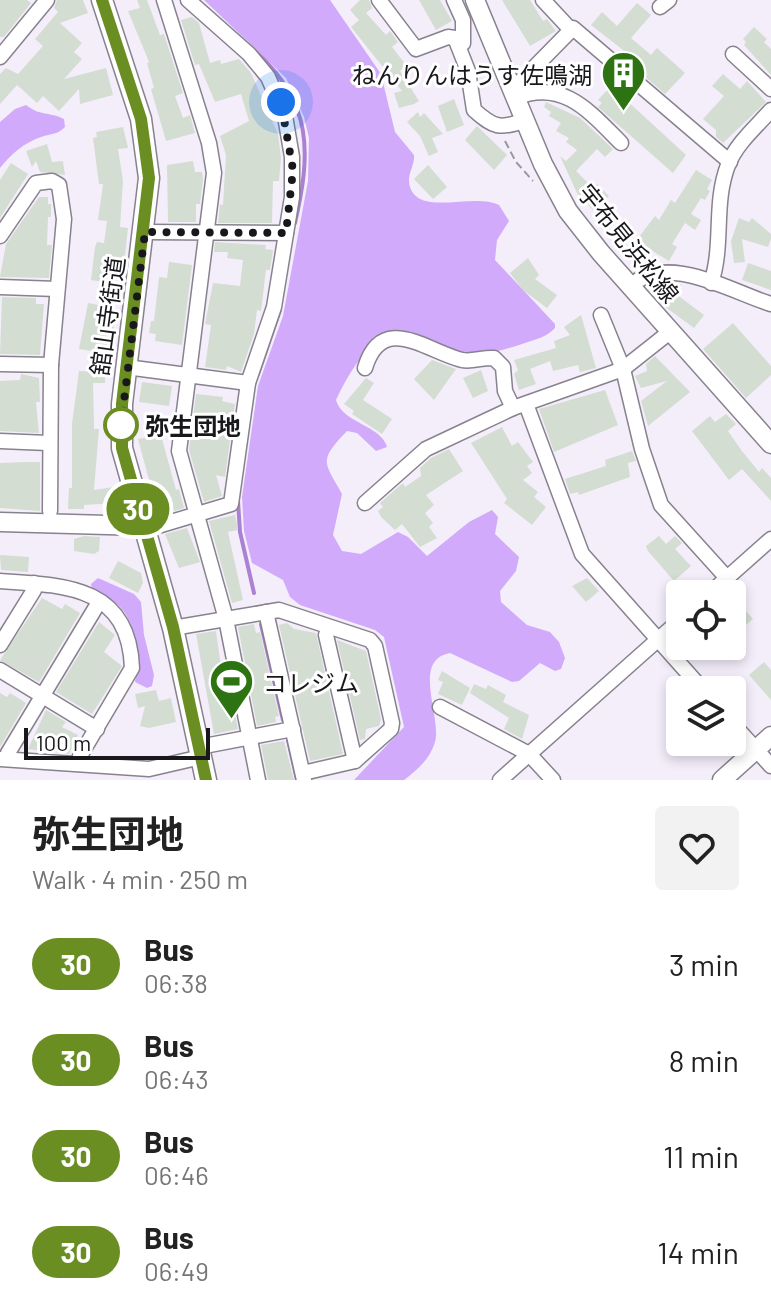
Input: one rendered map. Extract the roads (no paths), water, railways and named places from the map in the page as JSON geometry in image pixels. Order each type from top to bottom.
[{"type":"main road","name":"宇布見浜松線","points":[[475,0],[550,180],[568,211],[630,286],[771,444]]},
{"type":"main road","name":"舘山寺街道","points":[[107,1],[144,134],[149,178],[145,232],[122,404],[122,448],[173,628],[206,780]]},
{"type":"main road","points":[[0,522],[143,526]]},
{"type":"main road","points":[[722,780],[771,736]]},
{"type":"street","points":[[1,52],[47,0]]},
{"type":"street","points":[[164,0],[213,158],[207,233],[179,451],[226,619],[258,780]]},
{"type":"street","points":[[143,526],[231,504],[248,383],[273,314],[293,170],[281,102],[268,77],[249,54],[188,0]]},
{"type":"street","points":[[379,0],[416,49],[448,37],[455,38],[468,71],[474,110],[505,129],[525,120]]},
{"type":"street","points":[[454,0],[463,20],[463,43],[459,45]]},
{"type":"street","points":[[543,0],[571,30],[730,162]]},
{"type":"street","points":[[513,92],[571,30]]},
{"type":"street","points":[[733,54],[771,89]]},
{"type":"street","points":[[513,92],[549,90],[572,97],[621,143]]},
{"type":"street","points":[[711,283],[719,261],[719,209],[730,162],[768,120]]},
{"type":"street","points":[[0,236],[32,186],[40,181],[56,182],[61,190],[64,211],[51,365],[48,443],[52,456],[50,511]]},
{"type":"street","points":[[145,232],[286,233]]},
{"type":"street","points":[[630,286],[637,280],[675,271],[771,304]]},
{"type":"street","points":[[0,287],[57,289]]},
{"type":"street","points":[[601,315],[623,369],[642,449],[661,505],[727,578]]},
{"type":"street","points":[[365,503],[426,449],[519,406],[623,369],[671,331]]},
{"type":"street","points":[[365,368],[372,352],[395,338],[413,340],[464,360],[494,358],[503,367],[505,391],[519,406],[582,554],[691,676]]},
{"type":"street","points":[[0,364],[51,365]]},
{"type":"street","points":[[126,367],[248,383]]},
{"type":"street","points":[[0,441],[48,443]]},
{"type":"street","points":[[725,580],[771,539]]},
{"type":"street","points":[[0,581],[59,585],[118,614],[132,668],[80,756],[80,764]]},
{"type":"street","points":[[0,645],[34,590],[34,583]]},
{"type":"street","points":[[99,602],[4,759],[149,769],[249,737],[293,729]]},
{"type":"street","points":[[173,628],[266,612],[279,610],[370,640],[375,646],[392,723],[391,729],[355,761],[303,776],[266,612]]},
{"type":"street","points":[[329,627],[326,635],[355,761]]},
{"type":"street","points":[[500,780],[666,632]]},
{"type":"street","points":[[0,670],[97,729]]},
{"type":"street","points":[[440,707],[529,754],[553,780]]},
{"type":"street","points":[[746,738],[771,766]]},
{"type":"waterway","points":[[256,52],[275,71],[288,91],[298,110],[303,131],[304,174],[295,223]]},
{"type":"waterway","points":[[258,374],[280,310]]},
{"type":"waterway","points":[[238,501],[240,532],[254,593]]},
{"type":"waterway","points":[[261,624],[283,720]]},
{"type":"waterway","points":[[288,740],[297,780]]},
{"type":"place","name":"ねんりんはうす佐鳴湖","points":[[623,113]]},
{"type":"place","name":"弥生団地","points":[[121,425]]},
{"type":"place","name":"コレジム","points":[[232,721]]}]
